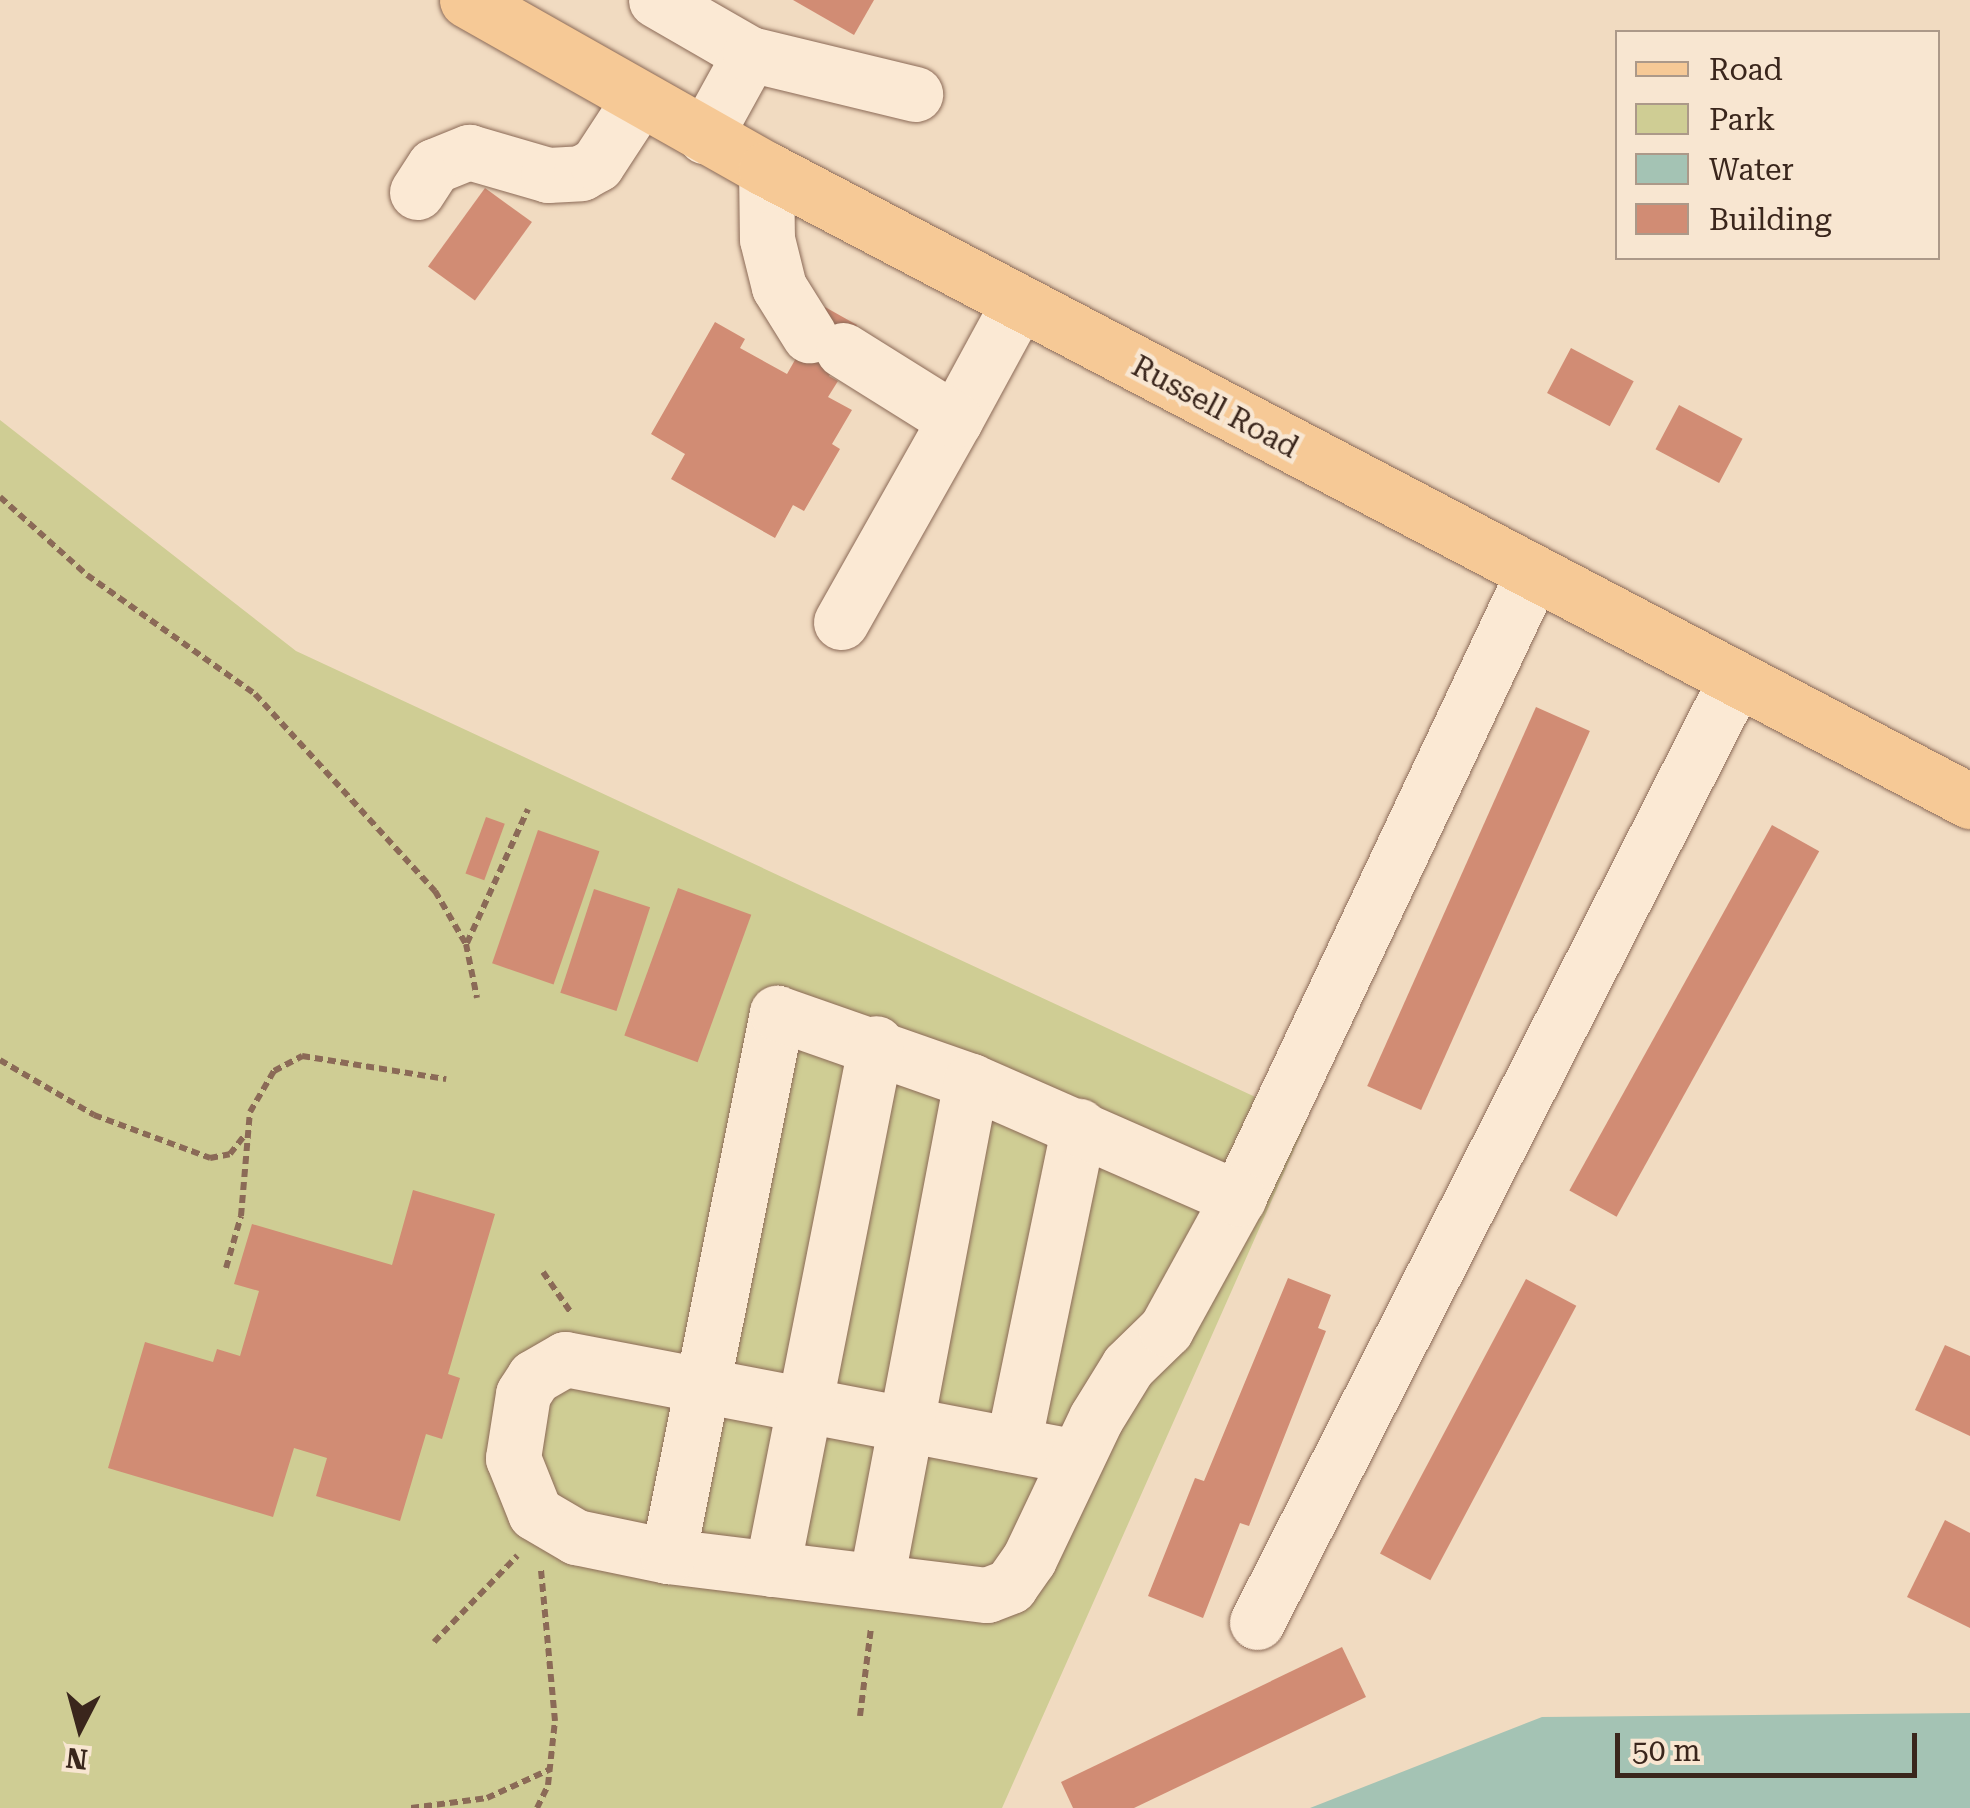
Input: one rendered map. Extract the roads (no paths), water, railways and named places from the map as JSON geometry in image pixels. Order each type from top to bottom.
[{"type":"main road","name":"Russell Road","points":[[488,5],[638,101],[766,170],[1970,801]]},
{"type":"lane","points":[[656,0],[750,54],[915,94]]},
{"type":"lane","points":[[704,136],[750,54]]},
{"type":"lane","points":[[417,192],[434,166],[470,152],[548,175],[581,173],[604,154],[638,101]]},
{"type":"lane","points":[[766,170],[767,239],[779,287],[826,343],[955,420]]},
{"type":"lane","points":[[842,622],[1018,304]]},
{"type":"lane","points":[[1077,1457],[703,1382],[565,1359],[534,1376],[519,1408],[513,1458],[524,1496],[553,1525],[668,1556],[986,1595],[1010,1586],[1128,1366],[1166,1328],[1238,1198],[1533,573]]},
{"type":"lane","points":[[1257,1622],[1736,678]]},
{"type":"lane","points":[[668,1556],[777,1013],[876,1043],[972,1081],[1238,1198]]},
{"type":"lane","points":[[772,1569],[876,1043]]},
{"type":"lane","points":[[876,1582],[972,1081]]},
{"type":"lane","points":[[1014,1444],[1080,1126]]},
{"type":"water","points":[[1970,1713],[1970,1808],[1310,1808],[1542,1717]]}]
